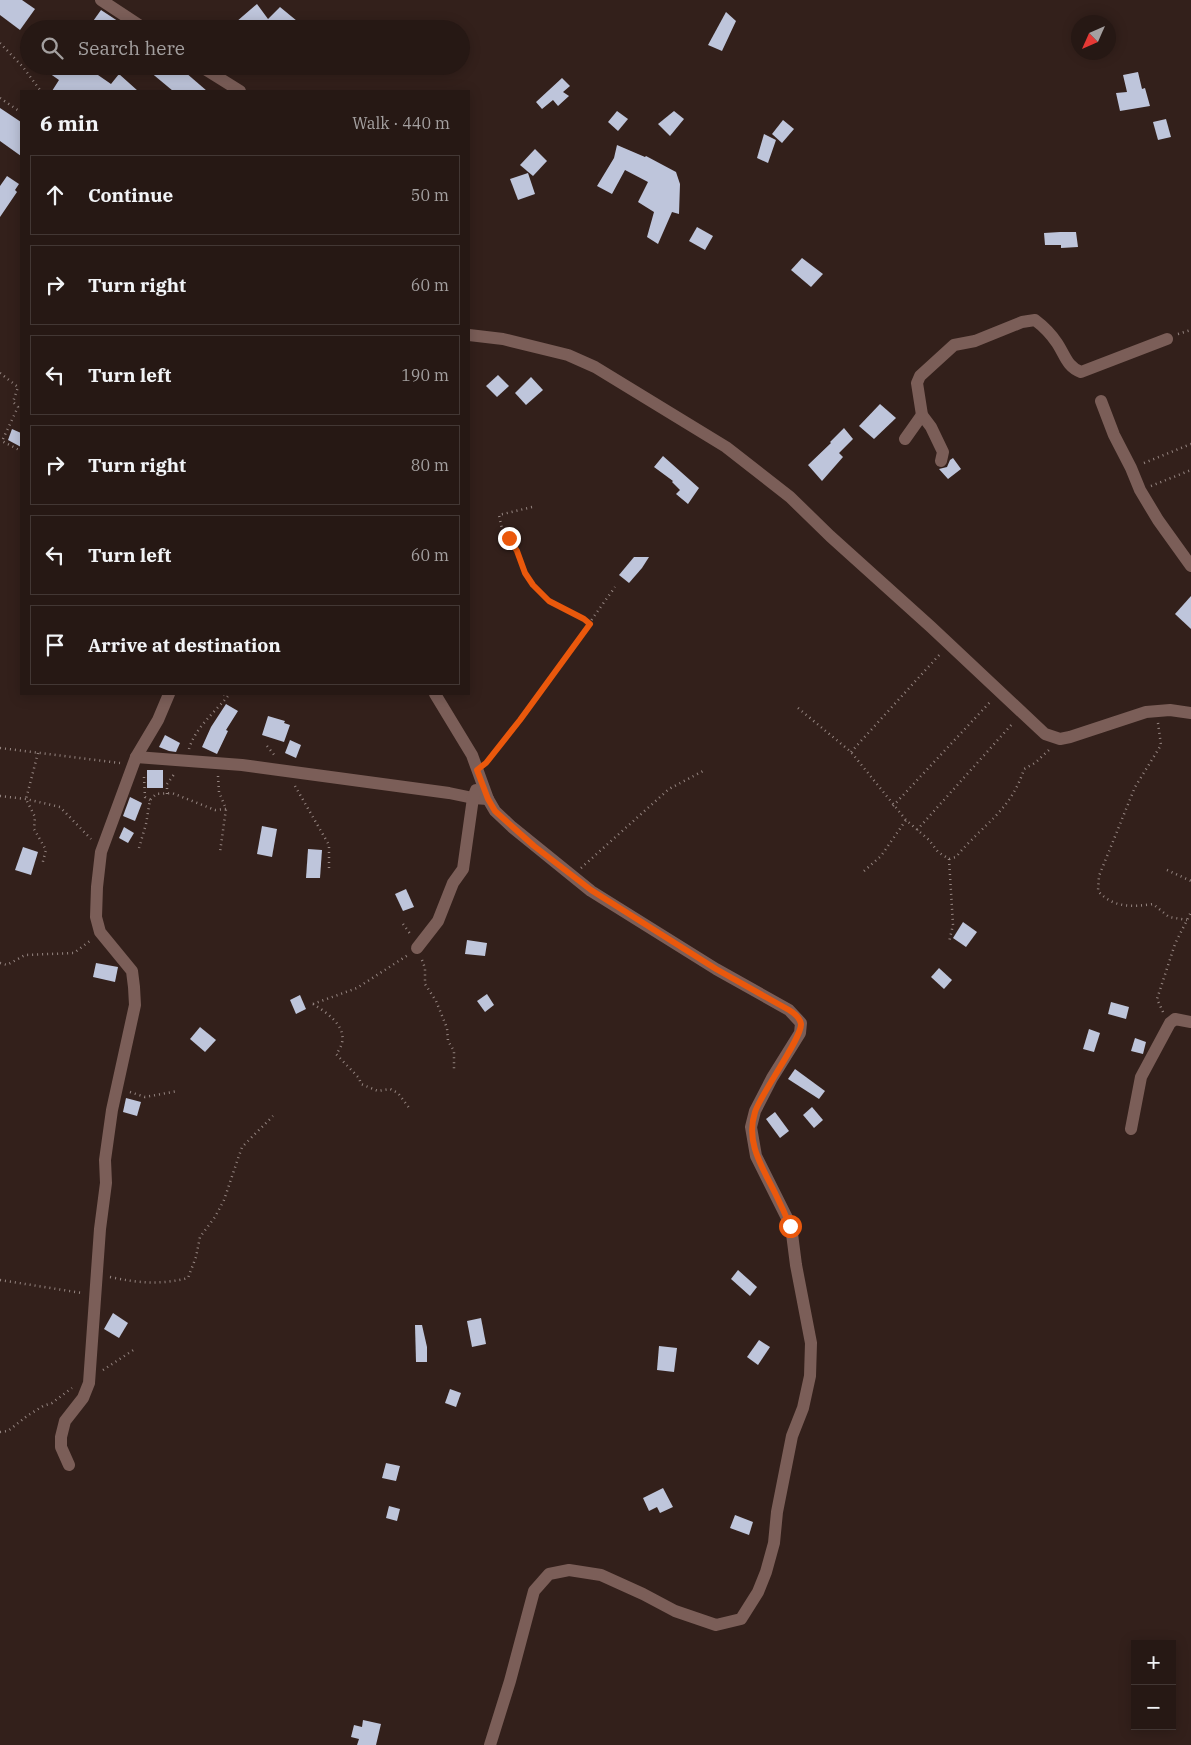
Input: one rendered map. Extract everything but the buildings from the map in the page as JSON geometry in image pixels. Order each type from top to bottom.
[{"type":"street","points":[[101,0],[131,20]]},
{"type":"street","points":[[214,75],[238,90]]},
{"type":"street","points":[[941,461],[943,452],[931,426],[922,415],[917,383],[920,376],[946,350],[954,345],[975,341],[1022,322],[1035,320],[1041,324],[1057,344],[1072,369],[1081,372],[1167,338]]},
{"type":"street","points":[[470,335],[502,339],[568,355],[595,367],[726,448],[790,497],[1045,734],[1060,739],[1146,712],[1187,711]]},
{"type":"street","points":[[1101,401],[1114,435],[1140,490],[1158,520],[1191,566]]},
{"type":"street","points":[[905,439],[922,415]]},
{"type":"street","points":[[69,1465],[61,1447],[61,1437],[65,1421],[83,1398],[90,1379],[94,1296],[106,1183],[105,1160],[116,1087],[135,1004],[132,970],[100,932],[96,917],[101,852],[135,761],[158,720],[169,695]]},
{"type":"street","points":[[436,695],[472,755],[488,799],[495,811],[512,827],[591,890],[716,969],[789,1010],[801,1023],[800,1033],[772,1078],[755,1111],[751,1127],[756,1156],[790,1226],[811,1343],[810,1376],[803,1408],[792,1436],[777,1512],[772,1550],[758,1592],[741,1619],[716,1625],[675,1611],[601,1575],[569,1570],[549,1574],[534,1591],[510,1681],[490,1745]]},
{"type":"street","points":[[135,761],[183,760],[242,764],[488,799]]},
{"type":"street","points":[[417,948],[438,921],[452,883],[463,869],[473,798],[479,775]]},
{"type":"street","points":[[1131,1129],[1141,1077],[1170,1024],[1175,1019],[1191,1022]]},
{"type":"path","points":[[0,43],[20,64]]},
{"type":"path","points":[[29,75],[40,90]]},
{"type":"path","points":[[0,98],[19,111]]},
{"type":"path","points":[[0,374],[18,387],[13,402],[18,408],[2,441],[20,450]]},
{"type":"path","points":[[1131,468],[1191,444]]},
{"type":"path","points":[[1140,490],[1191,470]]},
{"type":"path","points":[[532,507],[499,515],[502,529],[517,551],[525,573],[533,585],[549,601],[590,624]]},
{"type":"path","points":[[479,775],[615,587]]},
{"type":"path","points":[[851,752],[949,644]]},
{"type":"path","points":[[893,806],[1000,692]]},
{"type":"path","points":[[167,794],[167,784],[187,754],[190,742],[204,721],[216,711],[228,696],[226,695]]},
{"type":"path","points":[[798,708],[851,752],[893,806],[938,852],[949,859],[956,857],[1009,802],[1019,785],[1024,769],[1035,763],[1060,739]]},
{"type":"path","points":[[1157,712],[1161,746],[1135,787],[1099,876],[1098,891],[1106,899],[1114,903],[1134,906],[1153,904],[1169,916],[1187,920]]},
{"type":"path","points":[[917,830],[1022,713]]},
{"type":"path","points":[[267,746],[286,771],[329,845],[329,870]]},
{"type":"path","points":[[0,748],[135,761],[143,774],[145,797],[150,800]]},
{"type":"path","points":[[38,753],[26,799],[35,817],[34,829],[46,850],[42,865]]},
{"type":"path","points":[[209,762],[217,772],[219,792],[226,809],[220,852]]},
{"type":"path","points":[[572,876],[669,789],[704,770]]},
{"type":"path","points":[[138,848],[146,824],[150,800],[156,794],[172,793],[215,810],[226,809]]},
{"type":"path","points":[[0,796],[26,799],[60,807],[90,837],[101,852]]},
{"type":"path","points":[[864,871],[881,856],[906,820]]},
{"type":"path","points":[[949,859],[953,925],[949,942]]},
{"type":"path","points":[[1168,870],[1191,881]]},
{"type":"path","points":[[1175,1019],[1162,1011],[1157,999],[1175,944],[1191,912]]},
{"type":"path","points":[[403,924],[413,938],[425,968],[424,984],[436,1001],[447,1028],[448,1041],[454,1051],[454,1071]]},
{"type":"path","points":[[0,964],[7,965],[25,955],[74,953],[100,932]]},
{"type":"path","points":[[410,1109],[398,1093],[390,1089],[378,1090],[361,1084],[359,1078],[336,1054],[342,1047],[343,1036],[339,1026],[327,1012],[313,1004],[356,988],[417,948]]},
{"type":"path","points":[[116,1087],[145,1097],[178,1091]]},
{"type":"path","points":[[96,1275],[138,1283],[170,1282],[188,1278],[196,1257],[200,1237],[215,1217],[224,1200],[242,1147],[273,1116]]},
{"type":"path","points":[[0,1280],[94,1296]]},
{"type":"path","points":[[0,1432],[8,1431],[43,1406],[52,1404],[69,1389],[90,1379],[134,1349]]},
{"type":"route","points":[[509,538],[517,551],[525,573],[533,585],[549,601],[572,612],[590,624],[520,720],[486,763],[477,770],[488,799],[495,811],[512,827],[591,890],[716,969],[789,1010],[799,1019],[801,1023],[800,1033],[772,1078],[755,1111],[751,1127],[756,1156],[790,1226]]}]
